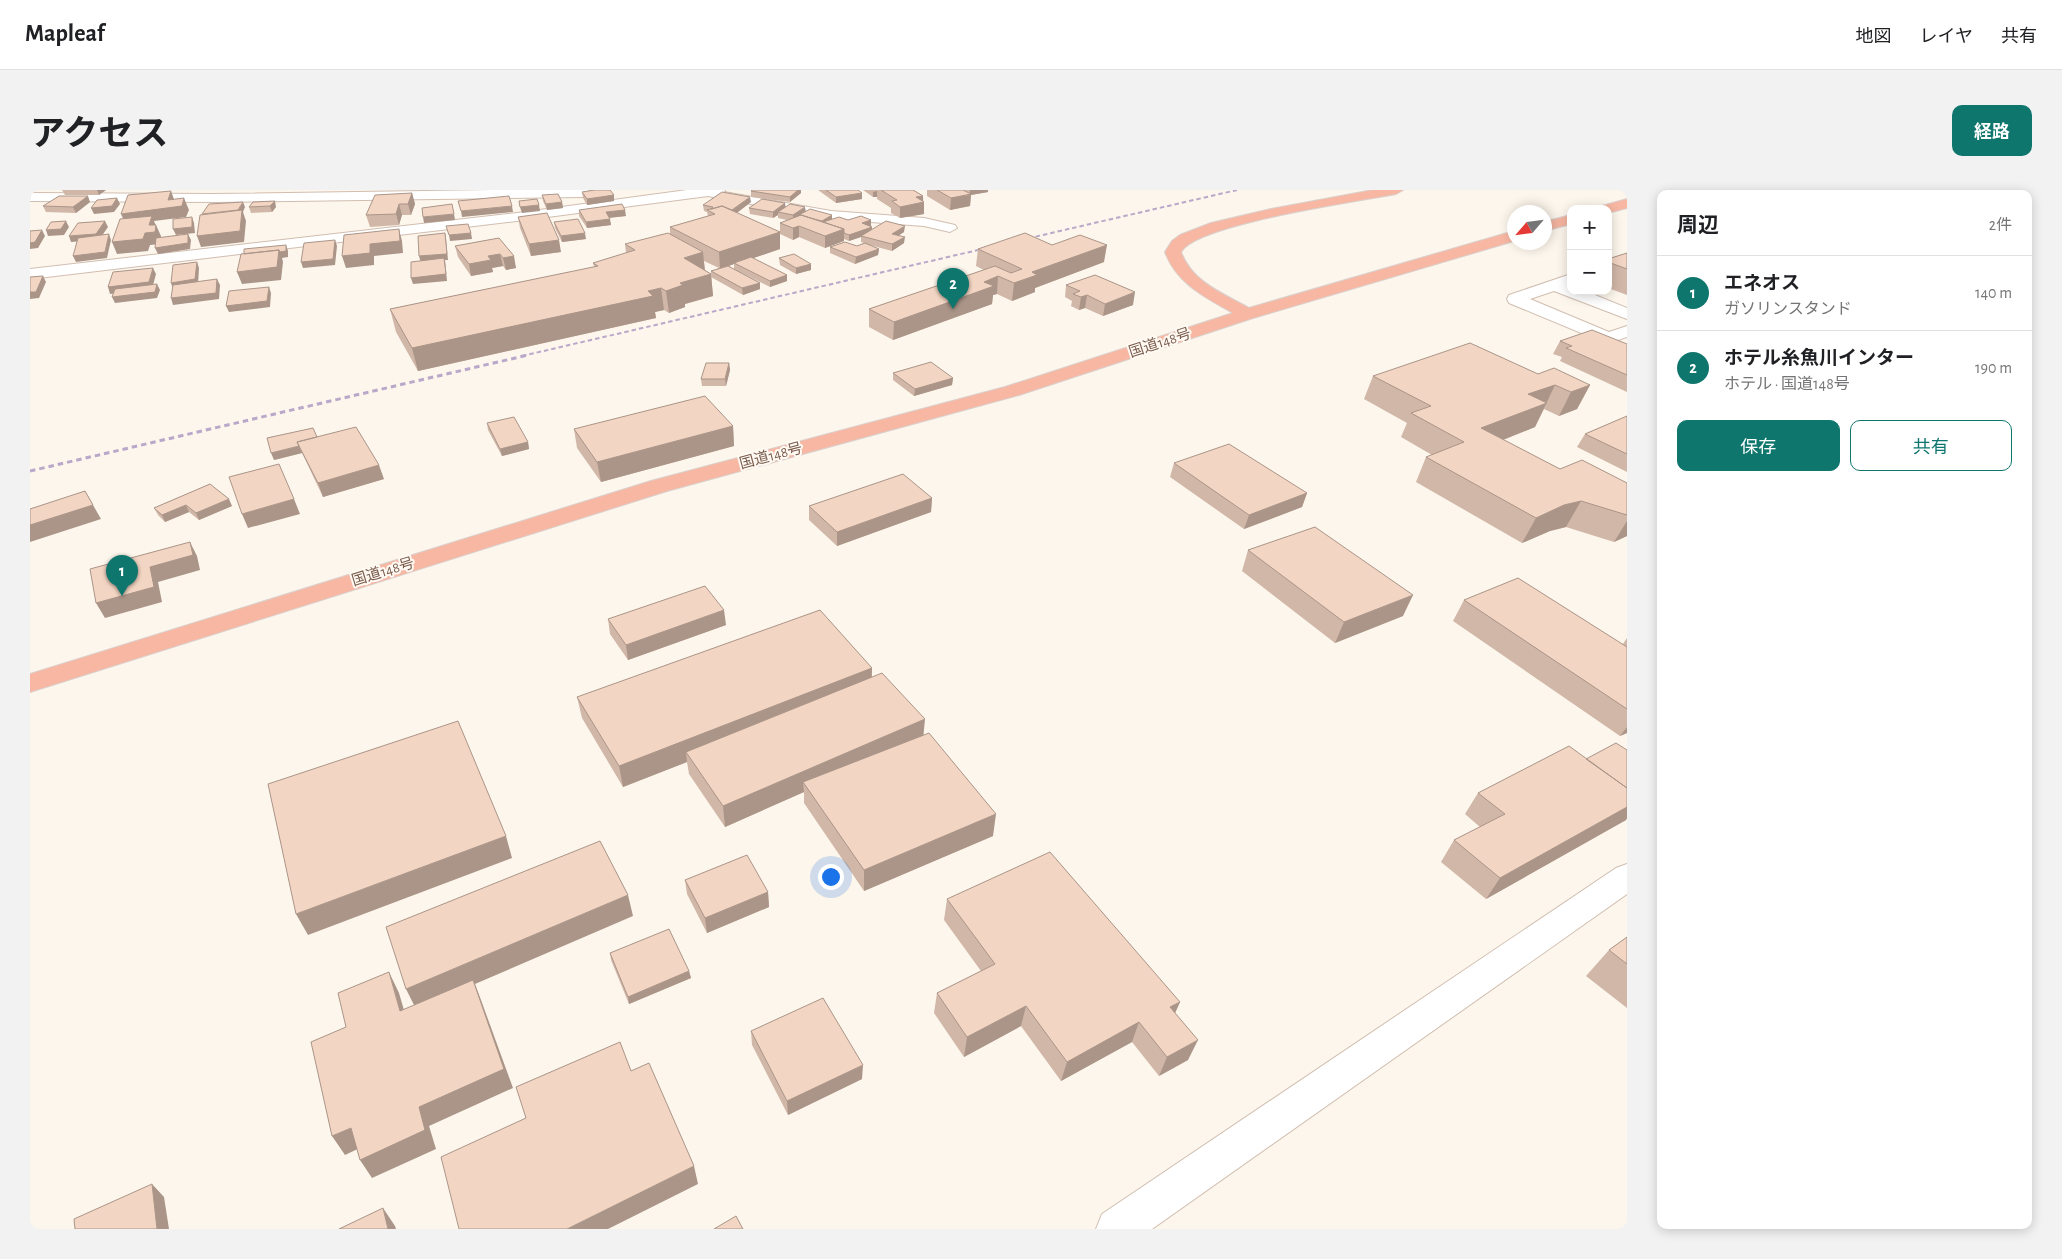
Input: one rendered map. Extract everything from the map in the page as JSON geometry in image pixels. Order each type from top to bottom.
[{"type":"highway","points":[[1247,314],[1208,291],[1181,270],[1173,252],[1177,244],[1198,232],[1241,219],[1396,190]]},
{"type":"highway","points":[[1612,208],[1627,203]]},
{"type":"highway","points":[[1552,225],[1567,220]]},
{"type":"highway","name":"国道148号","points":[[30,682],[659,486],[1012,392],[1247,314],[1507,238]]},
{"type":"street","points":[[31,197],[53,190]]},
{"type":"street","points":[[30,274],[517,217],[718,190]]},
{"type":"street","points":[[31,197],[116,193],[212,198],[610,192],[663,198]]},
{"type":"street","points":[[702,192],[831,215],[924,222],[950,228]]},
{"type":"street","points":[[1567,280],[1515,299],[1609,338],[1627,331]]},
{"type":"street","points":[[1554,285],[1627,314]]},
{"type":"street","points":[[1117,1229],[1627,876]]},
{"type":"building","points":[[610,190],[614,195],[587,199],[582,192]]},
{"type":"building","points":[[752,190],[798,190],[790,197]]},
{"type":"building","points":[[826,190],[858,190],[862,193],[836,197]]},
{"type":"building","points":[[881,190],[913,190],[923,196],[916,197],[924,202],[900,207],[892,201],[897,200]]},
{"type":"building","points":[[937,190],[963,190],[971,194],[951,198]]},
{"type":"building","points":[[171,191],[168,200],[184,198],[182,206],[121,214],[128,195]]},
{"type":"building","points":[[722,192],[750,197],[732,210],[722,206],[711,209],[713,207],[703,205]]},
{"type":"building","points":[[412,193],[408,204],[399,204],[396,214],[366,215],[375,195]]},
{"type":"building","points":[[558,194],[562,202],[546,204],[542,195]]},
{"type":"building","points":[[59,196],[88,196],[73,207],[43,206]]},
{"type":"building","points":[[509,196],[512,206],[461,211],[458,201]]},
{"type":"building","points":[[117,198],[112,206],[91,208],[97,200]]},
{"type":"building","points":[[537,199],[539,205],[520,207],[519,201]]},
{"type":"building","points":[[762,199],[785,203],[773,212],[749,208]]},
{"type":"building","points":[[275,201],[270,206],[249,207],[253,202]]},
{"type":"building","points":[[243,202],[238,210],[202,214],[209,204]]},
{"type":"building","points":[[452,204],[454,214],[423,217],[422,208]]},
{"type":"building","points":[[622,204],[625,210],[606,212],[610,219],[586,222],[579,210]]},
{"type":"building","points":[[790,204],[805,207],[793,215],[778,212]]},
{"type":"building","points":[[722,206],[780,232],[719,252],[670,227],[715,214],[707,210]]},
{"type":"building","points":[[810,209],[832,215],[822,221],[801,215],[797,216]]},
{"type":"building","points":[[242,210],[240,231],[197,236],[200,215]]},
{"type":"building","points":[[547,213],[559,240],[529,244],[518,217]]},
{"type":"building","points":[[801,215],[844,229],[825,236],[799,226],[793,228],[780,223]]},
{"type":"building","points":[[152,216],[149,225],[156,225],[155,232],[145,233],[143,239],[112,242],[120,219]]},
{"type":"building","points":[[861,216],[871,220],[862,223],[872,227],[849,235],[844,233],[844,229],[823,222],[839,217],[848,220]]},
{"type":"building","points":[[192,217],[192,227],[173,229],[173,219]]},
{"type":"building","points":[[578,219],[585,233],[561,236],[554,222]]},
{"type":"building","points":[[66,221],[61,229],[46,230],[51,222]]},
{"type":"building","points":[[105,221],[96,234],[69,236],[78,223]]},
{"type":"building","points":[[886,221],[905,226],[892,234],[905,237],[892,244],[861,236]]},
{"type":"building","points":[[468,224],[471,233],[449,235],[446,226]]},
{"type":"building","points":[[399,229],[400,241],[370,244],[370,253],[342,256],[344,235]]},
{"type":"building","points":[[42,230],[35,242],[30,243],[30,231]]},
{"type":"building","points":[[445,233],[447,254],[419,256],[418,236]]},
{"type":"building","points":[[668,233],[703,252],[684,258],[711,274],[680,283],[683,285],[666,291],[661,288],[648,291],[653,296],[412,348],[390,309],[598,266],[593,263],[635,250],[625,244]]},
{"type":"building","points":[[1025,233],[1052,245],[1080,235],[1107,245],[1032,272],[1037,275],[1014,283],[998,276],[984,282],[994,286],[894,322],[869,309],[995,266],[1011,273],[1022,269],[978,249]]},
{"type":"building","points":[[109,234],[105,252],[73,256],[78,238]]},
{"type":"building","points":[[188,234],[188,243],[155,248],[156,238]]},
{"type":"building","points":[[499,238],[514,256],[503,258],[500,254],[488,256],[491,260],[469,264],[455,246]]},
{"type":"building","points":[[335,240],[333,259],[301,262],[304,243]]},
{"type":"building","points":[[845,242],[857,246],[865,243],[879,249],[856,257],[830,247]]},
{"type":"building","points":[[286,245],[286,251],[244,254],[244,249]]},
{"type":"building","points":[[279,250],[277,267],[237,272],[241,254]]},
{"type":"building","points":[[1627,253],[1627,269],[1612,263],[1612,258]]},
{"type":"building","points":[[794,254],[811,264],[796,268],[779,258]]},
{"type":"building","points":[[751,257],[787,275],[770,281],[734,263]]},
{"type":"building","points":[[444,258],[446,274],[411,278],[411,262]]},
{"type":"building","points":[[197,262],[195,279],[171,283],[173,265]]},
{"type":"building","points":[[728,266],[760,283],[742,288],[711,271]]},
{"type":"building","points":[[153,268],[149,282],[108,287],[113,272]]},
{"type":"building","points":[[1095,275],[1135,292],[1105,304],[1087,295],[1081,297],[1073,294],[1080,291],[1066,285]]},
{"type":"building","points":[[43,276],[36,292],[30,292],[30,277]]},
{"type":"building","points":[[217,279],[216,293],[171,298],[173,285]]},
{"type":"building","points":[[157,284],[155,292],[112,297],[115,289]]},
{"type":"building","points":[[269,287],[267,301],[226,306],[229,291]]},
{"type":"building","points":[[1592,330],[1627,344],[1627,375],[1566,348],[1572,346],[1560,341]]},
{"type":"building","points":[[1470,343],[1538,374],[1554,368],[1590,385],[1571,392],[1555,385],[1528,394],[1547,403],[1481,428],[1560,469],[1582,460],[1627,483],[1627,515],[1581,501],[1564,505],[1536,518],[1426,457],[1464,442],[1411,413],[1431,406],[1373,376]]},
{"type":"building","points":[[931,362],[953,378],[915,389],[893,373]]},
{"type":"building","points":[[706,363],[729,363],[725,379],[701,379]]},
{"type":"building","points":[[705,396],[733,426],[597,462],[574,429]]},
{"type":"building","points":[[1627,416],[1627,454],[1585,434]]},
{"type":"building","points":[[514,417],[528,442],[500,449],[487,423]]},
{"type":"building","points":[[356,427],[379,465],[318,483],[297,442]]},
{"type":"building","points":[[313,428],[317,437],[297,442],[299,446],[271,453],[267,438]]},
{"type":"building","points":[[1229,444],[1307,493],[1249,515],[1174,463]]},
{"type":"building","points":[[279,464],[294,499],[242,514],[229,477]]},
{"type":"building","points":[[903,474],[932,498],[837,532],[809,506]]},
{"type":"building","points":[[210,484],[229,499],[196,513],[186,505],[162,515],[154,508]]},
{"type":"building","points":[[85,491],[93,505],[30,525],[30,509]]},
{"type":"building","points":[[1315,527],[1413,595],[1344,622],[1248,550]]},
{"type":"building","points":[[190,542],[193,555],[150,567],[154,587],[96,603],[90,569]]},
{"type":"building","points":[[1518,578],[1627,647],[1627,709],[1464,600]]},
{"type":"building","points":[[705,586],[724,610],[626,645],[608,619]]},
{"type":"building","points":[[820,610],[872,668],[619,766],[577,697]]},
{"type":"building","points":[[882,673],[925,719],[723,806],[686,752]]},
{"type":"building","points":[[458,721],[506,836],[296,914],[268,784]]},
{"type":"building","points":[[929,733],[996,814],[864,870],[803,782]]},
{"type":"building","points":[[1616,743],[1627,750],[1627,788],[1586,759]]},
{"type":"building","points":[[1569,746],[1627,788],[1627,807],[1500,878],[1454,840],[1505,814],[1478,793]]},
{"type":"building","points":[[600,841],[628,895],[406,989],[386,927]]},
{"type":"building","points":[[1050,852],[1180,1002],[1170,1007],[1198,1040],[1167,1057],[1139,1022],[1067,1062],[1026,1006],[967,1037],[937,993],[995,964],[947,899]]},
{"type":"building","points":[[747,855],[768,892],[705,918],[685,880]]},
{"type":"building","points":[[669,929],[689,971],[628,997],[610,953]]},
{"type":"building","points":[[1627,937],[1627,964],[1609,950]]},
{"type":"building","points":[[389,972],[400,1011],[473,980],[504,1069],[419,1107],[425,1130],[360,1160],[351,1128],[332,1136],[311,1042],[346,1027],[338,993]]},
{"type":"building","points":[[823,998],[863,1065],[787,1101],[751,1031]]},
{"type":"building","points":[[620,1042],[631,1071],[649,1063],[694,1166],[567,1229],[459,1229],[441,1157],[526,1118],[516,1087]]},
{"type":"building","points":[[152,1184],[157,1229],[75,1229],[74,1219]]},
{"type":"building","points":[[383,1208],[388,1229],[339,1229]]},
{"type":"building","points":[[736,1216],[743,1229],[714,1229]]},
{"type":"railway","points":[[1021,240],[1237,190]]},
{"type":"railway","points":[[522,356],[991,247]]},
{"type":"railway","points":[[30,471],[528,355]]},
{"type":"place","name":"ホテル糸魚川インター","points":[[953,309]]},
{"type":"place","name":"エネオス","points":[[122,596]]}]
